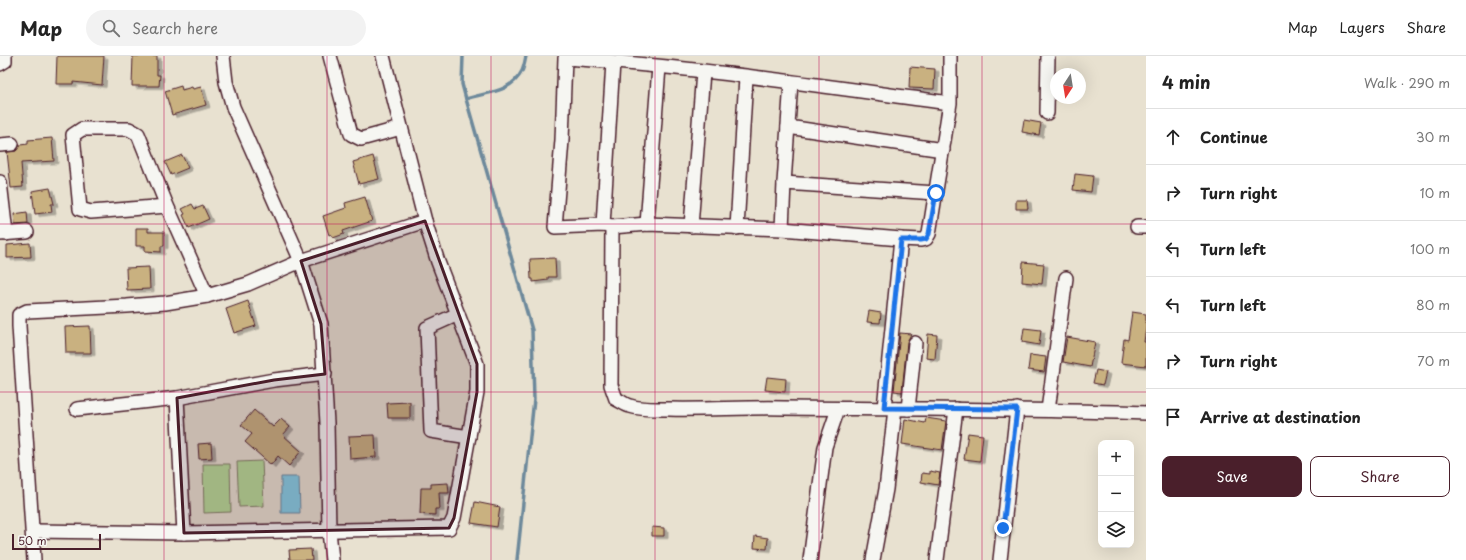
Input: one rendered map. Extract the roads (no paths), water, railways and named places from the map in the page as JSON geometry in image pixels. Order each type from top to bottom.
[{"type":"street","points":[[0,64],[4,61],[5,56]]},
{"type":"street","points":[[223,56],[226,82],[233,107],[301,261],[321,324],[325,374],[329,531],[332,560]]},
{"type":"street","points":[[330,56],[351,134],[361,139],[401,128]]},
{"type":"street","points":[[33,531],[184,533],[449,528],[454,518],[477,392],[477,364],[438,262],[425,221],[383,56]]},
{"type":"street","points":[[950,56],[950,103],[929,234],[926,239],[901,240],[782,229],[647,224],[555,227],[562,140],[565,58],[791,82],[950,103]]},
{"type":"street","points":[[1047,113],[1048,56]]},
{"type":"street","points":[[613,62],[607,226],[611,385],[616,399],[630,406],[645,408],[1017,409],[1146,413]]},
{"type":"street","points":[[647,224],[659,67]]},
{"type":"street","points":[[691,226],[703,72]]},
{"type":"street","points":[[737,228],[746,77]]},
{"type":"street","points":[[782,229],[791,82]]},
{"type":"street","points":[[788,127],[943,150]]},
{"type":"street","points":[[167,206],[91,212],[80,209],[73,135],[82,129],[129,128],[138,134],[167,206],[207,296]]},
{"type":"street","points":[[0,182],[3,234],[27,232]]},
{"type":"street","points":[[784,183],[936,193]]},
{"type":"street","points":[[34,560],[19,315],[27,310],[126,306],[164,303],[207,296],[248,284],[301,261],[425,221]]},
{"type":"street","points":[[873,560],[886,489],[895,409],[901,240]]},
{"type":"street","points":[[1048,410],[1066,278]]},
{"type":"street","points":[[458,314],[427,328],[431,431],[469,437]]},
{"type":"street","points":[[895,409],[915,343]]},
{"type":"street","points":[[77,409],[178,398],[274,380],[325,374]]},
{"type":"street","points":[[178,398],[184,533]]},
{"type":"street","points":[[810,560],[825,447],[838,409]]},
{"type":"street","points":[[937,560],[956,409]]},
{"type":"street","points":[[1000,560],[1017,409]]},
{"type":"water","points":[[281,477],[299,477],[300,513],[281,513]]},
{"type":"waterway","points":[[463,56],[462,84],[532,330],[534,399],[517,560]]},
{"type":"waterway","points":[[466,99],[497,91],[511,84],[522,71],[526,56]]}]
